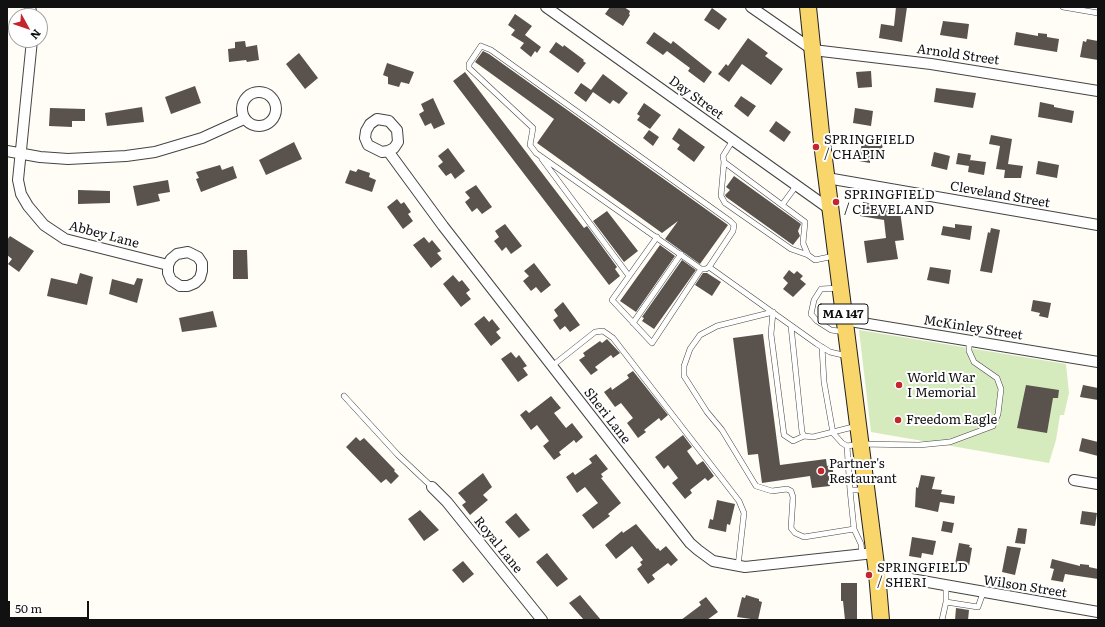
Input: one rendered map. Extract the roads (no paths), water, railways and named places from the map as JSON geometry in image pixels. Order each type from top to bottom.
[{"type":"main road","name":"MA 147","points":[[808,7],[836,255],[858,426],[854,445],[866,490],[868,554],[877,573],[881,620]]},
{"type":"street","name":"Day Street","points":[[546,7],[831,210]]},
{"type":"street","points":[[751,7],[813,50]]},
{"type":"street","name":"Abbey Lane","points":[[31,48],[18,180],[21,194],[31,212],[49,229],[72,241],[168,265]]},
{"type":"street","name":"Arnold Street","points":[[813,50],[931,64],[1098,91]]},
{"type":"street","points":[[7,151],[20,154],[68,159],[155,152],[202,138],[244,119]]},
{"type":"street","name":"Sheri Lane","points":[[388,151],[443,226],[690,543],[712,561],[738,566],[760,566],[868,554]]},
{"type":"street","name":"Cleveland Street","points":[[827,178],[1098,225]]},
{"type":"street","name":"McKinley Street","points":[[845,326],[968,340],[1098,362]]},
{"type":"street","points":[[1074,480],[1098,484]]},
{"type":"street","name":"Royal Lane","points":[[432,487],[447,502],[542,620]]},
{"type":"street","name":"Wilson Street","points":[[877,573],[983,593],[1098,612]]},
{"type":"lane","points":[[1063,7],[1098,13]]},
{"type":"lane","points":[[539,155],[701,269],[706,269],[709,267],[733,231],[734,225],[730,221],[491,50],[481,46],[468,68],[533,128],[530,145],[629,276]]},
{"type":"lane","points":[[733,140],[723,156],[724,162],[721,196],[725,203],[791,249],[808,255],[816,260],[836,255]]},
{"type":"lane","points":[[724,162],[805,222],[803,242],[808,255]]},
{"type":"lane","points":[[782,205],[796,186]]},
{"type":"lane","points":[[657,237],[612,300],[652,343],[701,269]]},
{"type":"lane","points":[[633,323],[681,254]]},
{"type":"lane","points":[[709,267],[822,347],[830,352],[849,356]]},
{"type":"lane","points":[[840,288],[821,289],[814,300],[811,314],[817,321],[831,330],[845,326]]},
{"type":"lane","points":[[773,312],[771,334],[784,435],[793,441],[804,436],[813,437],[858,426]]},
{"type":"lane","points":[[773,312],[717,326],[700,335],[690,349],[684,366],[684,376],[707,412],[722,430],[756,486],[772,491],[787,489],[791,491],[793,497],[791,528],[795,533],[804,537],[854,529]]},
{"type":"lane","points":[[791,326],[802,432],[804,436]]},
{"type":"lane","points":[[552,366],[595,332],[603,331],[613,338],[738,501],[744,513],[738,566]]},
{"type":"lane","points":[[822,347],[824,382],[833,433],[842,443],[854,445],[919,445],[950,442],[993,426],[998,414],[1001,390],[997,378],[974,362],[969,352],[968,340]]},
{"type":"lane","points":[[344,396],[398,455],[432,487]]},
{"type":"lane","points":[[854,445],[850,490],[854,529],[861,544],[868,554]]},
{"type":"lane","points":[[850,490],[866,490]]},
{"type":"lane","points":[[942,620],[946,602],[946,586]]},
{"type":"lane","points":[[946,602],[978,607],[983,593]]},
{"type":"place","name":"SPRINGFIELD / CHAPIN","points":[[816,147]]},
{"type":"place","name":"SPRINGFIELD / CLEVELAND","points":[[836,202]]},
{"type":"place","name":"World War I Memorial","points":[[899,385]]},
{"type":"place","name":"Freedom Eagle","points":[[898,420]]},
{"type":"place","name":"Partner's Restaurant","points":[[821,471]]},
{"type":"place","name":"SPRINGFIELD / SHERI","points":[[869,575]]}]
